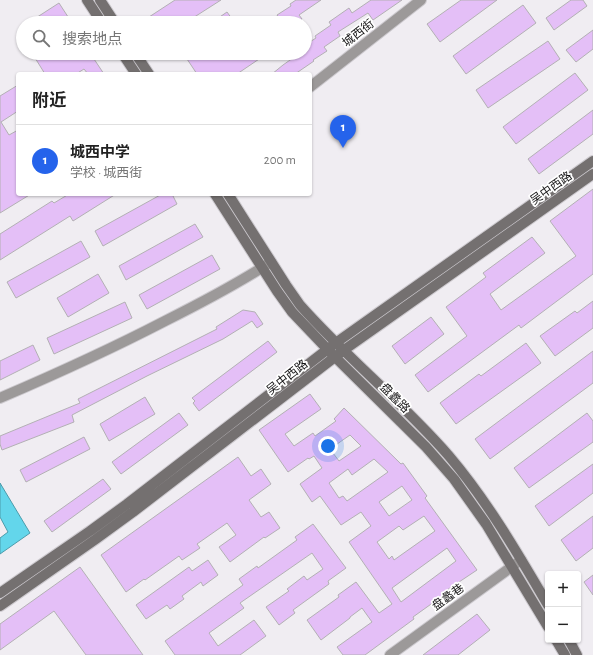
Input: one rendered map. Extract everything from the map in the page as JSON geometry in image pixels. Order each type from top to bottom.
[{"type":"main road","points":[[87,0],[97,16]]},
{"type":"main road","points":[[100,0],[110,16]]},
{"type":"main road","points":[[127,60],[135,72]]},
{"type":"main road","points":[[140,60],[148,72]]},
{"type":"main road","name":"吴中西路","points":[[0,606],[102,535],[340,346],[593,161]]},
{"type":"main road","name":"吴中西路","points":[[340,346],[593,174]]},
{"type":"main road","name":"盘蠡路","points":[[216,196],[288,307],[331,353],[421,442],[445,469],[483,520],[545,622]]},
{"type":"main road","name":"盘蠡路","points":[[229,196],[297,300],[340,346],[429,434],[462,472],[495,518],[545,600]]},
{"type":"main road","name":"吴中西路","points":[[0,593],[121,508],[331,353]]},
{"type":"main road","points":[[558,643],[564,655]]},
{"type":"main road","points":[[570,643],[577,655]]},
{"type":"street","name":"城西街","points":[[312,85],[421,0]]},
{"type":"street","points":[[0,398],[122,343],[201,303],[271,262]]},
{"type":"street","name":"盘蠡巷","points":[[390,655],[521,560]]},
{"type":"water","points":[[0,483],[30,533],[0,554],[0,538],[8,532],[0,517]]},
{"type":"building","points":[[175,0],[221,0],[196,16],[151,16]]},
{"type":"building","points":[[296,0],[321,0],[299,15],[300,16],[278,16],[291,6],[290,4]]},
{"type":"building","points":[[371,0],[402,0],[373,20],[368,13],[338,32],[340,36],[324,47],[327,51],[298,72],[274,72],[290,60],[312,60],[312,41],[316,38],[315,36],[331,25],[329,22],[349,8],[352,13]]},
{"type":"building","points":[[461,0],[497,0],[440,42],[427,24]]},
{"type":"building","points":[[571,0],[583,0],[587,6],[554,30],[546,18]]},
{"type":"building","points":[[59,3],[67,16],[39,16]]},
{"type":"building","points":[[523,5],[536,23],[466,74],[453,56]]},
{"type":"building","points":[[227,12],[230,16],[221,16]]},
{"type":"building","points":[[593,30],[593,49],[576,62],[566,50]]},
{"type":"building","points":[[548,41],[560,59],[488,108],[476,90]]},
{"type":"building","points":[[36,60],[95,60],[103,72],[86,72],[84,69],[79,72],[44,72]]},
{"type":"building","points":[[188,60],[258,60],[240,72],[196,72]]},
{"type":"building","points":[[575,73],[588,90],[516,144],[503,127]]},
{"type":"building","points":[[16,86],[16,112],[1,122],[9,135],[16,131],[16,196],[28,196],[0,213],[0,96]]},
{"type":"building","points":[[593,110],[593,134],[539,174],[528,159]]},
{"type":"building","points":[[593,189],[593,274],[521,328],[519,325],[428,392],[415,375],[467,336],[446,307],[486,277],[483,273],[532,237],[545,253],[490,294],[501,310],[576,256],[550,221]]},
{"type":"building","points":[[66,196],[113,196],[73,221],[70,216],[0,260],[0,234],[52,201],[54,203]]},
{"type":"building","points":[[158,196],[173,196],[177,204],[103,246],[95,231]]},
{"type":"building","points":[[195,224],[203,237],[126,280],[119,266]]},
{"type":"building","points":[[81,241],[90,257],[16,298],[7,282]]},
{"type":"building","points":[[212,255],[220,269],[147,309],[139,295]]},
{"type":"building","points":[[98,274],[109,293],[68,317],[57,298]]},
{"type":"building","points":[[593,301],[593,328],[555,356],[540,336],[575,311],[577,313]]},
{"type":"building","points":[[125,302],[132,318],[54,354],[47,338]]},
{"type":"building","points":[[243,310],[255,312],[263,324],[257,328],[252,321],[223,339],[72,415],[74,422],[2,450],[0,436],[80,403],[78,399],[217,329],[216,327]]},
{"type":"building","points":[[431,317],[444,334],[405,364],[392,346]]},
{"type":"building","points":[[268,341],[277,352],[199,411],[193,403],[195,401],[192,398]]},
{"type":"building","points":[[526,343],[541,363],[456,424],[440,403],[479,374],[481,376]]},
{"type":"building","points":[[33,345],[40,360],[0,380],[0,361]]},
{"type":"building","points":[[593,351],[593,383],[490,459],[475,439]]},
{"type":"building","points":[[310,394],[321,409],[285,434],[294,446],[313,433],[315,436],[336,421],[334,419],[344,408],[401,464],[403,463],[427,496],[425,498],[477,570],[447,590],[448,592],[413,617],[414,619],[365,655],[343,655],[337,647],[372,622],[362,608],[321,640],[307,620],[339,597],[338,595],[356,582],[379,613],[392,604],[349,542],[371,526],[361,512],[341,525],[320,496],[312,502],[300,484],[322,468],[314,456],[309,459],[308,458],[288,472],[259,430]],"holes":[[[350,435],[361,446],[339,461],[330,449]],[[374,459],[388,472],[347,501],[343,496],[339,498],[329,483],[348,469],[352,475]],[[402,486],[412,500],[389,516],[379,502]],[[424,516],[435,531],[394,560],[392,556],[389,559],[377,542],[399,526],[403,530]],[[447,548],[456,561],[401,602],[392,588]]]},
{"type":"building","points":[[145,397],[155,414],[109,441],[100,424]]},
{"type":"building","points":[[179,413],[188,425],[121,474],[112,462]]},
{"type":"building","points":[[587,413],[593,421],[593,442],[529,488],[514,468]]},
{"type":"building","points":[[84,437],[90,449],[26,482],[20,470]]},
{"type":"building","points":[[238,457],[251,476],[261,469],[271,484],[249,500],[261,517],[269,512],[280,528],[265,538],[264,537],[230,562],[219,547],[236,535],[227,523],[197,544],[200,548],[182,560],[179,556],[126,592],[101,555]]},
{"type":"building","points":[[593,464],[593,493],[549,526],[535,506]]},
{"type":"building","points":[[103,479],[111,489],[52,532],[44,521]]},
{"type":"building","points":[[593,516],[593,548],[576,561],[561,540]]},
{"type":"building","points":[[313,524],[346,568],[328,581],[329,584],[293,610],[295,613],[279,625],[266,607],[289,591],[287,589],[304,576],[307,580],[323,569],[312,553],[240,603],[244,608],[209,633],[218,646],[254,620],[266,636],[240,655],[175,655],[165,641],[243,585],[239,579],[257,566],[258,568],[297,540],[295,537]]},
{"type":"building","points":[[208,560],[218,575],[203,586],[201,582],[182,596],[184,599],[170,609],[167,605],[146,619],[136,605],[189,567],[192,571]]},
{"type":"building","points":[[80,567],[143,655],[86,655],[54,611],[0,650],[0,624]]},
{"type":"building","points":[[593,575],[593,595],[584,582]]},
{"type":"building","points":[[477,614],[490,630],[458,655],[423,655]]},
{"type":"place","name":"城西中学","points":[[343,148]]}]
